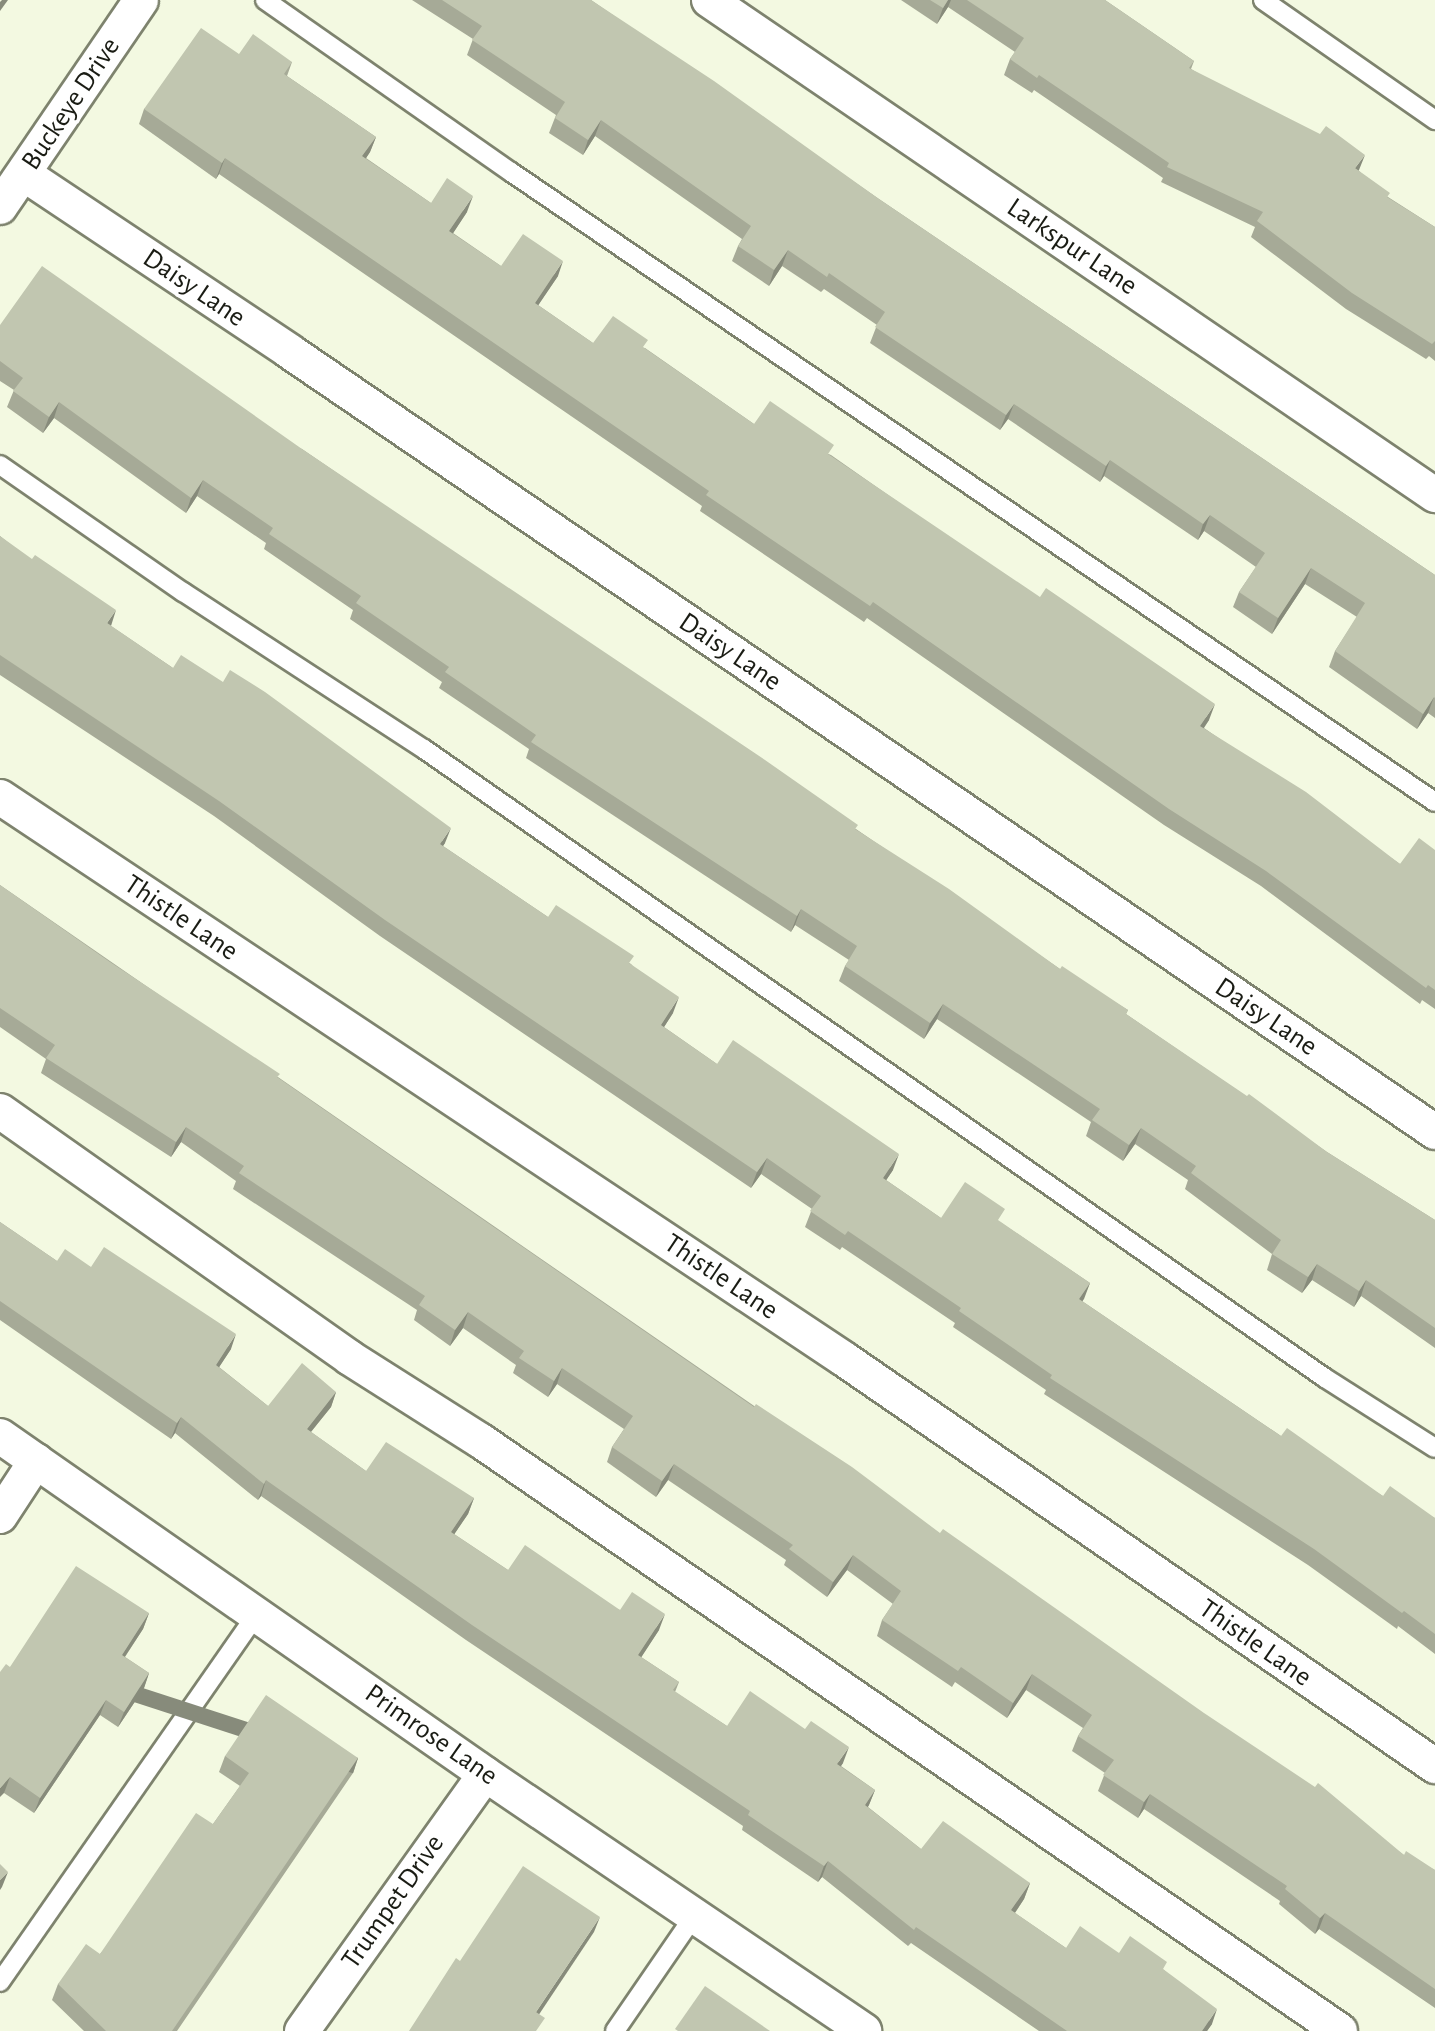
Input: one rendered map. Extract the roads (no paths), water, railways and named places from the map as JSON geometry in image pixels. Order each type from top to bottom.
[{"type":"street","name":"Buckeye Drive","points":[[0,207],[141,0]]},
{"type":"street","name":"Larkspur Lane","points":[[709,0],[1435,495]]},
{"type":"street","name":"Daisy Lane","points":[[24,174],[289,351],[1435,1132]]},
{"type":"street","name":"Thistle Lane","points":[[0,797],[844,1359],[1435,1766]]},
{"type":"street","points":[[0,1111],[350,1358],[481,1441],[1340,2031]]},
{"type":"street","name":"Primrose Lane","points":[[0,1436],[485,1774],[864,2031]]},
{"type":"street","points":[[0,1516],[36,1461]]},
{"type":"street","name":"Trumpet Drive","points":[[302,2031],[485,1774]]},
{"type":"lane","points":[[265,0],[511,172],[1435,802]]},
{"type":"lane","points":[[1263,0],[1435,120]]},
{"type":"lane","points":[[0,465],[183,592],[449,766],[1325,1378],[1435,1448]]},
{"type":"lane","points":[[0,1982],[257,1614]]},
{"type":"lane","points":[[615,2031],[694,1916]]}]
